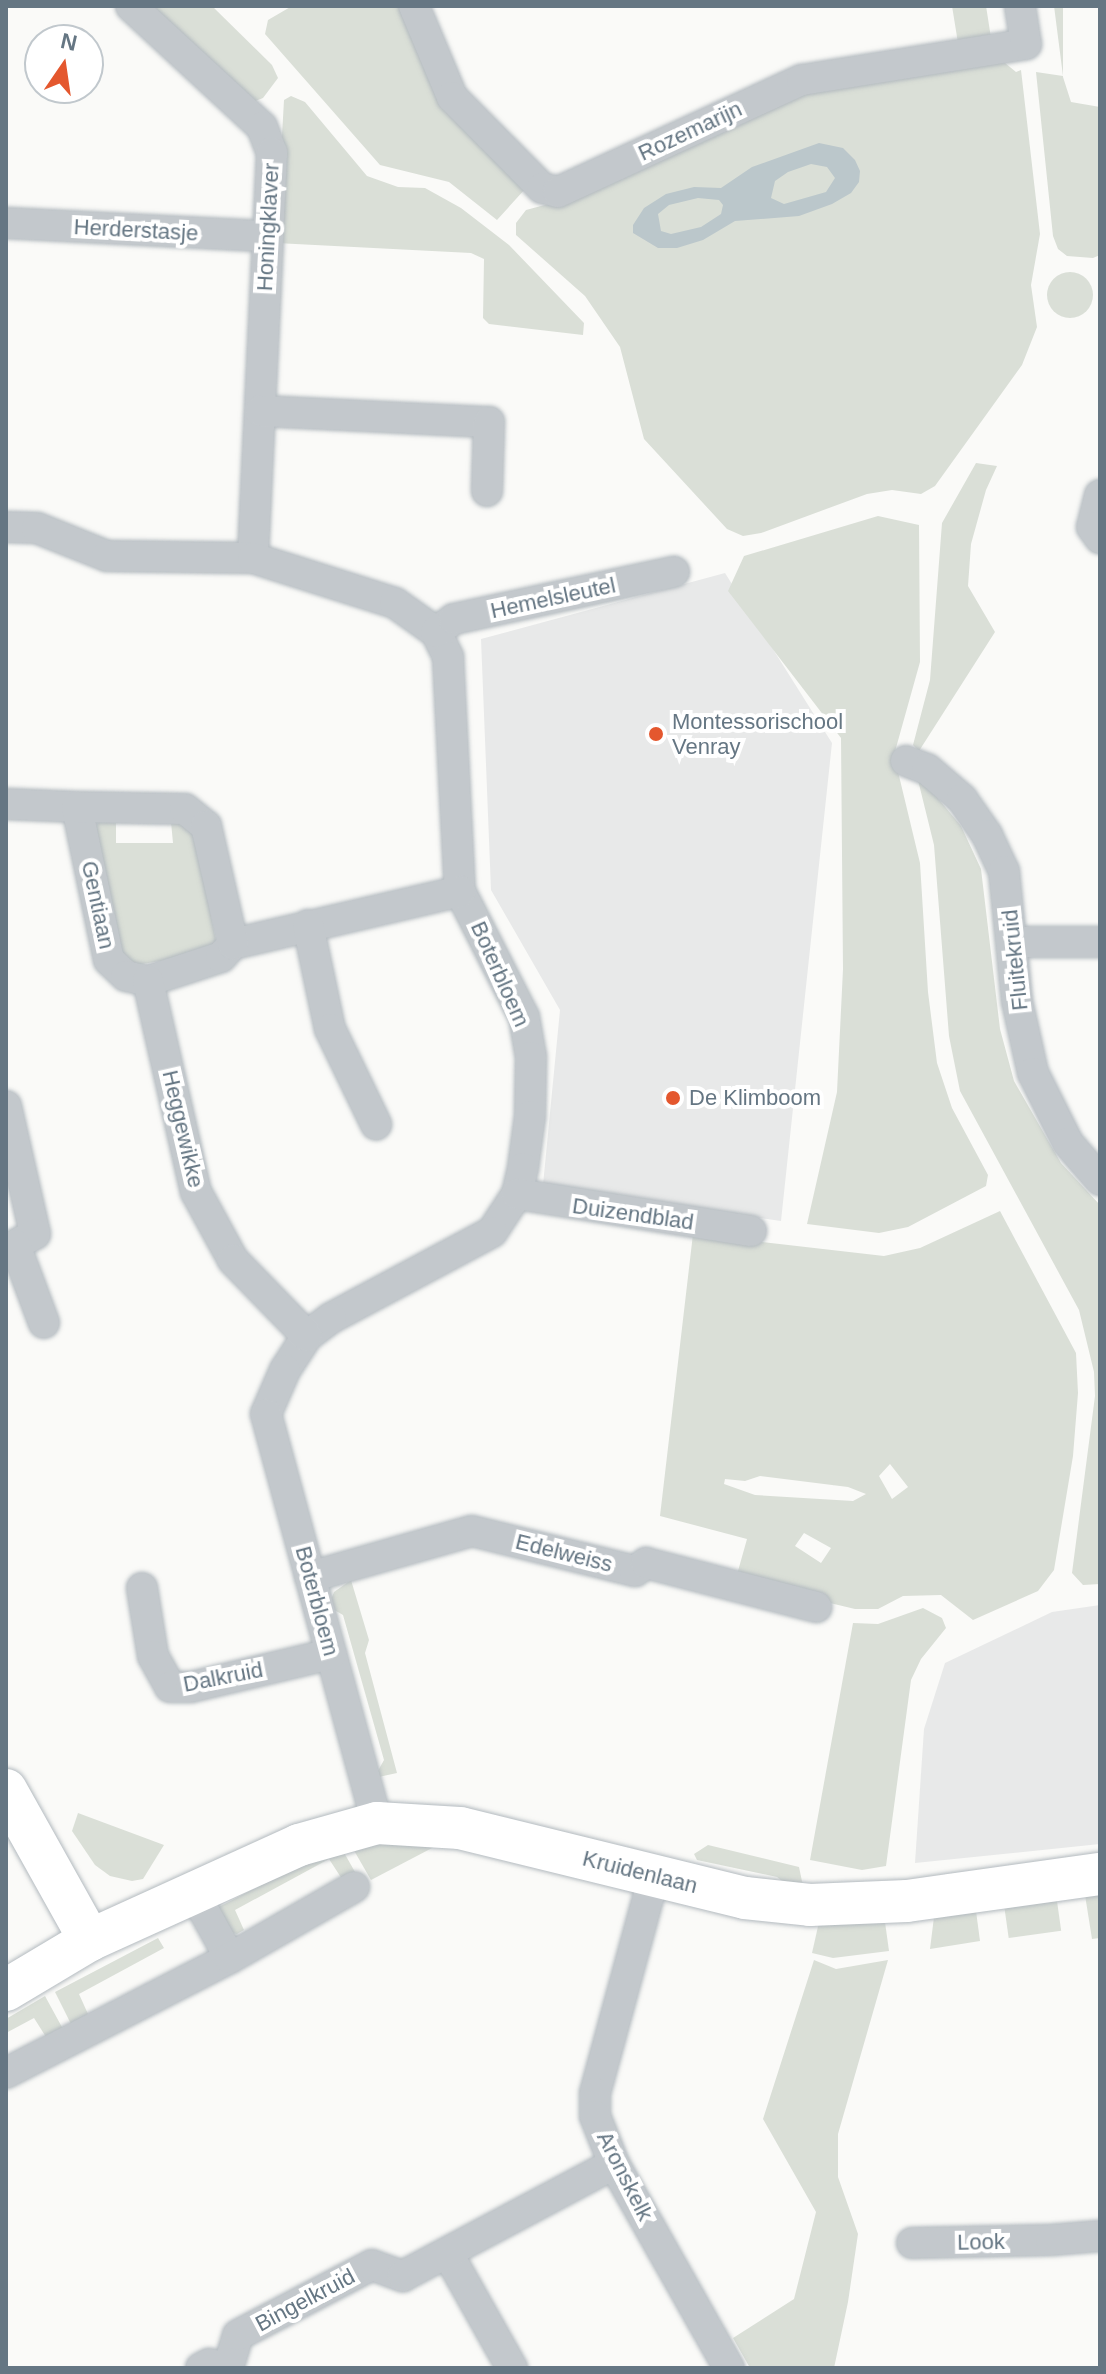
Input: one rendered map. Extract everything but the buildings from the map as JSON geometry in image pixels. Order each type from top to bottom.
[{"type":"street","name":"Honingklaver","points":[[131,6],[262,127],[272,153],[253,558]]},
{"type":"street","name":"Rozemarijn","points":[[414,6],[452,97],[542,188],[558,192],[802,80],[1026,44],[1020,6]]},
{"type":"street","name":"Herderstasje","points":[[6,223],[267,236]]},
{"type":"street","points":[[261,411],[489,422],[487,491]]},
{"type":"street","points":[[1100,495],[1092,527],[1100,538]]},
{"type":"street","points":[[6,527],[37,528],[107,556],[253,558],[395,603],[436,632]]},
{"type":"street","name":"Hemelsleutel","points":[[436,632],[454,619],[674,572]]},
{"type":"street","name":"Boterbloem","points":[[377,1823],[266,1414],[285,1370],[307,1336],[331,1318],[492,1232],[517,1194],[530,1116],[531,1057],[524,1017],[460,891],[448,657],[436,632]]},
{"type":"street","name":"Fluitekruid","points":[[906,761],[927,769],[962,799],[987,835],[1004,871],[1014,942],[1017,1001],[1033,1073],[1068,1143],[1100,1180]]},
{"type":"street","points":[[6,804],[185,809],[206,826],[233,944]]},
{"type":"street","name":"Gentiaan","points":[[77,807],[109,960],[126,976],[148,981]]},
{"type":"street","points":[[148,981],[221,957],[233,944],[460,891]]},
{"type":"street","points":[[308,925],[330,1029],[376,1124]]},
{"type":"street","points":[[1014,942],[1100,942]]},
{"type":"street","name":"Heggewikke","points":[[148,981],[196,1192],[233,1260],[307,1336]]},
{"type":"street","points":[[6,1106],[35,1234],[15,1245],[44,1323]]},
{"type":"street","name":"Duizendblad","points":[[517,1194],[751,1231]]},
{"type":"street","name":"Edelweiss","points":[[310,1577],[472,1531],[635,1571],[646,1563],[816,1607]]},
{"type":"street","name":"Dalkruid","points":[[142,1588],[153,1656],[170,1687],[191,1687],[331,1654]]},
{"type":"street","points":[[6,1790],[90,1940]]},
{"type":"street","name":"Kruidenlaan","points":[[6,1990],[90,1940],[299,1845],[377,1823],[460,1828],[745,1898],[810,1905],[907,1901],[1100,1874]]},
{"type":"street","name":"Aronskelk","points":[[654,1876],[595,2093],[595,2116],[614,2164],[729,2368]]},
{"type":"street","points":[[6,2073],[230,1958],[354,1887]]},
{"type":"street","points":[[194,1893],[230,1958]]},
{"type":"street","name":"Bingelkruid","points":[[201,2368],[209,2364],[228,2368],[238,2335],[372,2265],[403,2276],[614,2164]]},
{"type":"street","name":"Look","points":[[912,2243],[1100,2236]]},
{"type":"street","name":"Look","points":[[1051,2240],[1054,2248],[1100,2258]]},
{"type":"street","points":[[448,2254],[512,2368]]},
{"type":"shaded area","points":[[145,6],[212,6],[272,65],[278,78],[263,98],[250,103]]},
{"type":"shaded area","points":[[292,6],[401,6],[526,188],[497,220],[449,182],[380,165],[265,34],[268,20]]},
{"type":"shaded area","points":[[952,6],[986,6],[991,38],[958,43]]},
{"type":"shaded area","points":[[1054,6],[1063,6],[1063,76]]},
{"type":"shaded area","points":[[999,58],[1016,72],[1021,70],[1040,234],[1031,285],[1037,327],[1022,365],[935,486],[921,494],[892,490],[867,494],[761,533],[743,536],[727,529],[644,439],[620,347],[585,296],[516,235],[516,223],[526,210],[567,199],[791,95]]},
{"type":"shaded area","points":[[1036,72],[1063,76],[1071,102],[1100,107],[1100,255],[1093,258],[1067,256],[1058,249],[1053,236]]},
{"type":"shaded area","points":[[291,96],[305,102],[367,176],[398,187],[425,188],[461,208],[509,245],[584,323],[583,335],[489,324],[483,318],[484,259],[471,253],[276,243],[284,100]]},
{"type":"shaded area","points":[[819,143],[843,148],[855,160],[860,171],[859,182],[851,193],[799,216],[735,221],[703,240],[677,248],[658,248],[633,233],[633,225],[644,208],[666,194],[694,187],[721,188],[752,167]],"holes":[[[811,164],[827,167],[835,178],[826,192],[784,204],[771,198],[775,181],[788,172]],[[698,198],[719,200],[723,205],[721,214],[701,227],[671,234],[661,231],[658,214],[669,205]]]},
{"type":"shaded area","points":[[1070,272],[1079,273],[1086,279],[1092,286],[1092,304],[1086,311],[1079,317],[1070,318],[1061,317],[1054,311],[1048,304],[1047,295],[1048,286],[1054,279],[1061,273]]},
{"type":"shaded area","points":[[976,463],[997,466],[986,490],[971,544],[968,586],[995,632],[919,751],[913,745],[930,680],[942,523]]},
{"type":"shaded area","points":[[878,516],[919,525],[920,662],[894,755],[920,863],[928,992],[937,1063],[952,1108],[988,1175],[986,1186],[908,1227],[879,1233],[807,1224],[837,1092],[843,969],[841,738],[728,591],[744,556]]},
{"type":"shaded area","points":[[725,573],[832,743],[781,1221],[543,1185],[560,1010],[491,890],[481,639]]},
{"type":"shaded area","points":[[916,772],[961,826],[981,869],[1000,1029],[1014,1081],[1061,1163],[1100,1205],[1100,1584],[1083,1585],[1072,1573],[1095,1396],[1094,1372],[1079,1310],[960,1091],[949,1036],[934,845]]},
{"type":"shaded area","points":[[116,818],[116,843],[173,843],[171,822],[187,826],[195,834],[217,946],[203,954],[136,965],[117,953],[95,826],[102,819]]},
{"type":"shaded area","points":[[1000,1211],[1076,1353],[1078,1393],[1073,1456],[1054,1570],[1038,1591],[973,1620],[941,1595],[903,1596],[878,1609],[855,1609],[742,1582],[738,1571],[747,1539],[660,1516],[693,1234],[884,1256],[920,1248]],"holes":[[[890,1464],[908,1487],[892,1499],[879,1476]],[[760,1476],[848,1487],[866,1494],[853,1501],[755,1495],[724,1484],[725,1479],[745,1481]],[[804,1533],[831,1548],[821,1563],[795,1546]]]},
{"type":"shaded area","points":[[351,1580],[369,1640],[365,1653],[397,1773],[374,1778],[384,1760],[343,1615],[331,1608],[330,1602],[334,1592]]},
{"type":"shaded area","points":[[1100,1605],[1100,1844],[915,1863],[924,1729],[945,1663],[1052,1612]]},
{"type":"shaded area","points":[[923,1608],[942,1618],[946,1628],[921,1659],[911,1680],[886,1866],[862,1870],[810,1860],[853,1623],[878,1624]]},
{"type":"shaded area","points":[[78,1813],[164,1845],[143,1879],[132,1881],[110,1876],[95,1865],[72,1831]]},
{"type":"shaded area","points":[[389,1841],[434,1847],[371,1880],[352,1847]]},
{"type":"shaded area","points":[[708,1845],[799,1867],[803,1886],[787,1885],[777,1877],[697,1860],[694,1854]]},
{"type":"shaded area","points":[[342,1849],[355,1872],[342,1879],[329,1859],[235,1910],[244,1930],[237,1934],[224,1931],[213,1910],[300,1865]]},
{"type":"shaded area","points":[[1100,1893],[1100,1938],[1092,1939],[1085,1895]]},
{"type":"shaded area","points":[[1057,1901],[1061,1931],[1009,1938],[1005,1908]]},
{"type":"shaded area","points":[[976,1911],[980,1941],[930,1949],[934,1917]]},
{"type":"shaded area","points":[[819,1922],[885,1922],[889,1951],[833,1958],[812,1953]]},
{"type":"shaded area","points":[[158,1938],[164,1948],[79,1994],[88,2014],[71,2024],[55,1992]]},
{"type":"shaded area","points":[[814,1960],[836,1969],[888,1960],[838,2134],[838,2177],[858,2234],[848,2302],[834,2368],[750,2368],[733,2338],[794,2299],[816,2212],[763,2119]]},
{"type":"shaded area","points":[[45,1996],[63,2029],[46,2037],[34,2018],[6,2033],[6,2019]]},
{"type":"place","name":"Montessorischool Venray","points":[[656,734]]},
{"type":"place","name":"De Klimboom","points":[[673,1098]]}]
